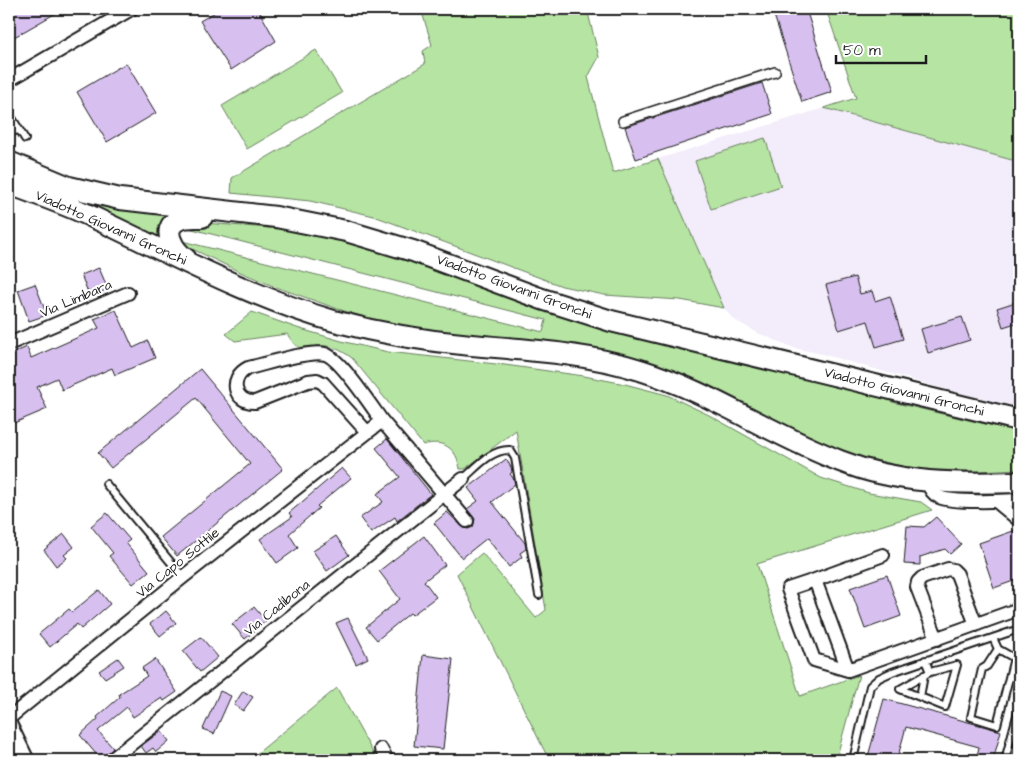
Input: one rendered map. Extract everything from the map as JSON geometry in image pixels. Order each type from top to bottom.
[{"type":"main road","name":"Viadotto Giovanni Gronchi","points":[[9,162],[69,187],[120,199],[259,215],[324,225],[426,255],[557,304],[611,321],[1019,420]]},
{"type":"main road","name":"Viadotto Giovanni Gronchi","points":[[9,184],[62,204],[229,282],[307,312],[373,331],[456,344],[567,354],[626,366],[682,385],[800,444],[839,461],[895,476],[927,482],[974,484],[1019,482]]},
{"type":"main road","points":[[9,198],[62,204]]},
{"type":"main road","points":[[229,282],[182,256],[172,243],[169,232],[170,228],[174,222],[183,218],[259,215]]},
{"type":"main road","points":[[960,406],[1019,427]]},
{"type":"main road","points":[[974,484],[1003,480],[1019,475]]},
{"type":"street","points":[[9,80],[131,9]]},
{"type":"street","points":[[623,122],[776,72]]},
{"type":"street","name":"Via Limbara","points":[[9,344],[128,293]]},
{"type":"street","points":[[367,432],[321,382],[308,381],[255,402],[248,402],[238,393],[236,380],[238,375],[248,368],[310,354],[327,354],[340,365],[382,421],[467,521]]},
{"type":"street","name":"Via Capo Sottile","points":[[9,718],[382,421]]},
{"type":"street","name":"Via Cadibona","points":[[111,760],[462,480]]},
{"type":"street","points":[[927,482],[930,489],[939,497],[959,500],[1019,500]]},
{"type":"street","points":[[996,501],[1019,520]]},
{"type":"street","points":[[883,555],[788,589],[814,660],[848,670],[1019,609]]},
{"type":"street","points":[[937,639],[917,587],[918,582],[922,578],[948,569],[953,570],[957,574],[976,625]]},
{"type":"street","points":[[815,580],[848,670]]},
{"type":"street","points":[[9,725],[26,760]]},
{"type":"lane","points":[[9,113],[25,139]]},
{"type":"lane","points":[[9,130],[14,132],[19,130]]},
{"type":"lane","points":[[462,480],[494,453],[510,450],[515,458],[539,595]]},
{"type":"lane","points":[[106,484],[183,578]]},
{"type":"lane","points":[[852,760],[870,686],[879,678],[925,660],[1019,629]]},
{"type":"lane","points":[[993,638],[998,649],[1014,658],[997,725],[971,716],[982,669],[987,666],[998,649]]},
{"type":"lane","points":[[920,697],[927,674],[925,660]]},
{"type":"lane","points":[[957,665],[945,707],[900,689],[927,674],[957,665]]},
{"type":"lane","points":[[1005,760],[1019,708]]},
{"type":"shaded area","points":[[824,108],[1019,162],[1019,407],[955,392],[822,354],[794,348],[758,333],[733,319],[724,308],[658,159]]},
{"type":"green space","points":[[421,9],[587,9],[599,57],[588,77],[613,173],[658,159],[724,308],[680,300],[604,295],[562,286],[374,216],[310,201],[231,193],[232,178],[425,64],[423,51],[432,45]]},
{"type":"green space","points":[[826,9],[1019,9],[1019,162],[824,108],[856,98]]},
{"type":"green space","points":[[316,50],[342,93],[247,149],[222,106]]},
{"type":"green space","points":[[765,138],[781,186],[711,209],[695,161]]},
{"type":"green space","points":[[9,169],[166,212],[159,229],[159,242],[9,177]]},
{"type":"green space","points":[[191,222],[282,229],[363,243],[896,403],[1019,432],[1019,469],[979,471],[935,470],[901,466],[831,450],[712,391],[374,320],[273,286],[184,245],[182,241],[543,332],[546,320],[188,228]]},
{"type":"green space","points":[[252,312],[297,328],[388,352],[584,376],[667,395],[709,415],[821,478],[869,493],[921,502],[932,510],[757,564],[800,696],[859,675],[836,760],[549,760],[457,574],[482,553],[536,618],[546,610],[516,430],[465,469],[460,469],[456,456],[448,447],[437,443],[423,445],[352,358],[344,352],[326,346],[299,347],[294,344],[287,334],[235,341],[226,334]]},
{"type":"green space","points":[[337,688],[377,760],[249,760]]},
{"type":"building","points":[[18,9],[63,9],[9,40],[9,14]]},
{"type":"building","points":[[220,9],[258,9],[276,41],[231,70],[200,21]]},
{"type":"building","points":[[772,9],[806,9],[832,92],[802,102]]},
{"type":"building","points":[[126,63],[156,113],[107,142],[77,92]]},
{"type":"building","points":[[762,83],[772,114],[636,159],[625,127]]},
{"type":"building","points":[[99,268],[108,289],[90,297],[81,275]]},
{"type":"building","points":[[855,277],[860,294],[872,291],[875,301],[890,296],[903,339],[876,347],[868,321],[839,330],[826,285]]},
{"type":"building","points":[[35,284],[47,315],[29,321],[18,290]]},
{"type":"building","points":[[1019,301],[1019,322],[1003,327],[997,308]]},
{"type":"building","points":[[116,310],[133,348],[148,341],[155,358],[115,375],[112,368],[62,390],[57,378],[37,387],[47,409],[14,423],[9,411],[9,355],[27,347],[31,358],[99,328],[94,319]]},
{"type":"building","points":[[962,317],[970,340],[928,353],[921,329]]},
{"type":"building","points":[[200,369],[283,469],[177,556],[161,537],[250,464],[196,398],[111,468],[98,453]]},
{"type":"building","points":[[387,439],[431,494],[397,521],[395,517],[371,533],[360,518],[383,502],[377,494],[400,477],[376,448]]},
{"type":"building","points":[[506,459],[511,467],[512,472],[510,474],[515,484],[492,502],[525,543],[526,549],[520,553],[522,557],[509,567],[487,538],[462,558],[434,523],[447,512],[464,528],[473,527],[475,519],[467,509],[478,501],[468,488]]},
{"type":"building","points":[[342,468],[351,478],[317,506],[319,508],[289,534],[298,548],[277,563],[260,539],[292,517],[289,513]]},
{"type":"building","points":[[107,513],[130,540],[126,543],[149,571],[133,584],[109,556],[113,553],[91,526]]},
{"type":"building","points":[[936,517],[961,544],[950,554],[945,549],[920,557],[920,565],[904,564],[907,526],[924,527]]},
{"type":"building","points":[[1019,529],[1019,579],[994,588],[979,543]]},
{"type":"building","points":[[64,534],[74,547],[64,555],[67,558],[56,566],[44,550]]},
{"type":"building","points":[[336,536],[349,555],[327,571],[313,551]]},
{"type":"building","points":[[424,536],[445,565],[424,581],[436,597],[412,615],[410,613],[377,640],[366,627],[400,599],[379,571]]},
{"type":"building","points":[[887,575],[901,616],[865,629],[850,588]]},
{"type":"building","points":[[99,590],[110,604],[81,629],[77,624],[50,647],[39,634],[69,609],[72,612]]},
{"type":"building","points":[[254,607],[266,621],[245,639],[232,624]]},
{"type":"building","points":[[166,611],[176,623],[160,636],[150,624]]},
{"type":"building","points":[[348,618],[368,658],[356,664],[336,623]]},
{"type":"building","points":[[201,637],[218,657],[200,672],[183,651]]},
{"type":"building","points":[[423,655],[453,659],[443,749],[414,746]]},
{"type":"building","points":[[118,658],[124,666],[105,678],[99,671]]},
{"type":"building","points":[[155,659],[177,692],[164,701],[162,698],[133,717],[127,707],[98,731],[113,748],[101,760],[80,735],[120,697],[119,694],[147,676],[142,668]]},
{"type":"building","points":[[220,691],[231,696],[214,734],[203,729]]},
{"type":"building","points":[[243,691],[253,697],[243,711],[234,705]]},
{"type":"building","points":[[884,699],[1001,731],[993,760],[976,760],[979,747],[906,727],[897,760],[867,760]]},
{"type":"building","points":[[161,731],[169,741],[156,752],[153,748],[146,753],[141,746]]}]
